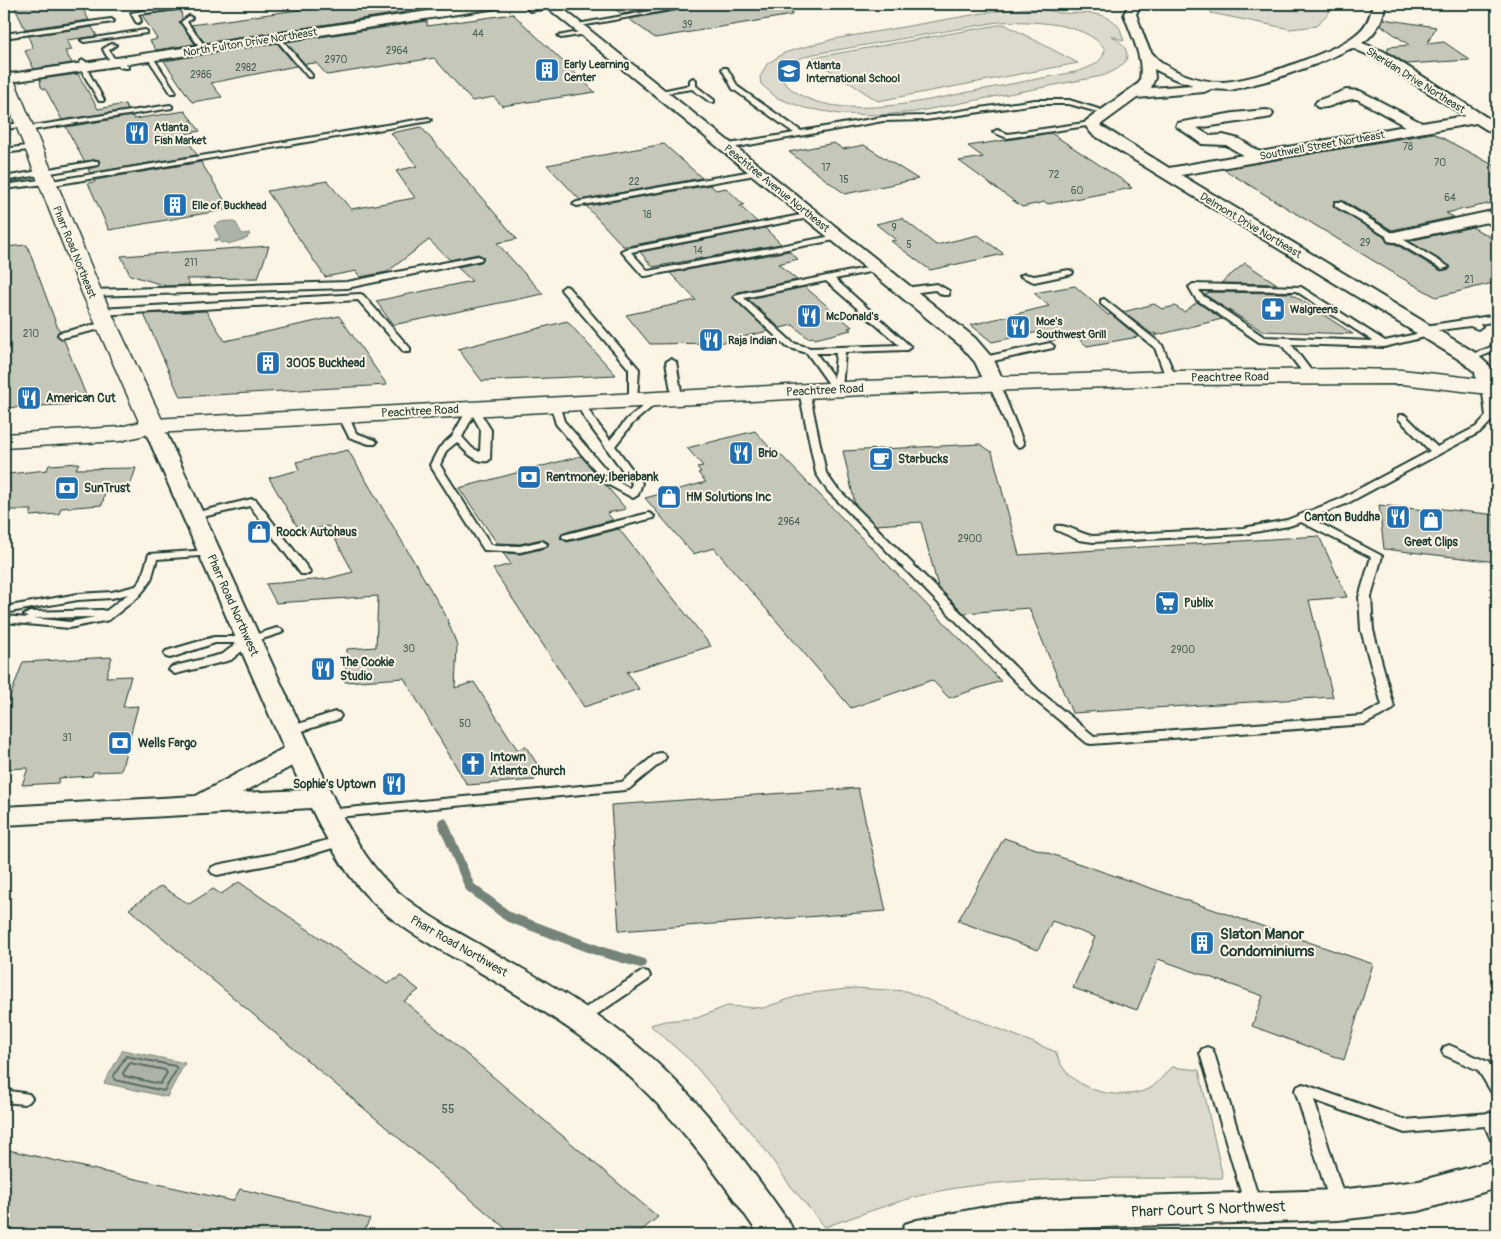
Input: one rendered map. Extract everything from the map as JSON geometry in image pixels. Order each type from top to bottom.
[{"type":"main road","name":"Pharr Road Northeast","points":[[4,78],[103,319],[153,426]]},
{"type":"main road","name":"Peachtree Road","points":[[153,426],[555,403],[994,383],[1310,376],[1402,377],[1492,387]]},
{"type":"main road","points":[[4,425],[120,420],[153,426]]},
{"type":"main road","points":[[4,441],[120,434],[153,426]]},
{"type":"street","name":"North Fulton Drive Northeast","points":[[4,78],[84,64],[121,64],[150,57],[277,37],[394,23],[497,4]]},
{"type":"street","points":[[1091,124],[1105,112],[1146,86],[1149,80],[1144,53],[1130,14],[1135,4]]},
{"type":"street","name":"Sheridan Drive Northeast","points":[[1351,43],[1362,37],[1368,30],[1379,11],[1379,4]]},
{"type":"street","name":"Peachtree Avenue Northeast","points":[[550,5],[968,342],[984,360],[994,383]]},
{"type":"street","points":[[1134,94],[1221,87],[1257,81],[1351,43]]},
{"type":"street","name":"Sheridan Drive Northeast","points":[[1351,43],[1378,54],[1497,130]]},
{"type":"street","points":[[1144,53],[1155,64],[1169,72],[1221,87]]},
{"type":"street","points":[[1322,104],[1346,94],[1360,95],[1419,128]]},
{"type":"street","points":[[1257,157],[1231,140],[1222,138],[1207,141],[1183,126],[1226,118],[1266,114]]},
{"type":"street","name":"Southwell Street Northeast","points":[[1166,173],[1478,118]]},
{"type":"street","name":"Delmont Drive Northeast","points":[[1091,124],[1097,131],[1470,358],[1484,370],[1492,387]]},
{"type":"street","points":[[1394,237],[1493,219]]},
{"type":"street","name":"Pharr Road Northwest","points":[[153,426],[294,741],[349,855],[376,888],[411,918],[555,1002],[640,1066],[683,1107],[722,1154],[778,1235]]},
{"type":"street","points":[[200,804],[294,741]]},
{"type":"street","points":[[4,816],[200,804],[324,806]]},
{"type":"street","name":"Pharr Court S Northwest","points":[[917,1235],[1007,1218],[1070,1213],[1338,1205],[1419,1196],[1497,1174]]},
{"type":"lane","points":[[530,9],[550,5]]},
{"type":"lane","points":[[561,36],[612,20],[693,5]]},
{"type":"lane","points":[[138,21],[134,13],[180,7]]},
{"type":"lane","points":[[189,18],[184,22],[204,49]]},
{"type":"lane","points":[[4,36],[111,21]]},
{"type":"lane","points":[[84,40],[144,32]]},
{"type":"lane","points":[[277,37],[310,76]]},
{"type":"lane","points":[[113,45],[106,49],[110,58],[121,64]]},
{"type":"lane","points":[[150,57],[173,92]]},
{"type":"lane","points":[[84,64],[86,74],[101,100]]},
{"type":"lane","points":[[725,69],[735,88],[800,134]]},
{"type":"lane","points":[[659,92],[693,84],[712,101]]},
{"type":"lane","points":[[726,147],[883,119],[905,121],[1038,102],[1064,102],[1105,112]]},
{"type":"lane","points":[[4,128],[27,133],[170,107]]},
{"type":"lane","points":[[4,187],[428,120]]},
{"type":"lane","points":[[997,132],[1007,136],[1091,124]]},
{"type":"lane","points":[[4,151],[27,133]]},
{"type":"lane","points":[[4,178],[46,179],[95,163]]},
{"type":"lane","points":[[577,204],[758,172]]},
{"type":"lane","points":[[1338,204],[1445,267]]},
{"type":"lane","points":[[811,215],[626,251],[646,274],[837,236]]},
{"type":"lane","points":[[92,293],[347,285],[478,258]]},
{"type":"lane","points":[[827,277],[907,346],[810,351],[790,345],[738,297],[827,277],[876,268]]},
{"type":"lane","points":[[1024,276],[1034,279],[1069,272]]},
{"type":"lane","points":[[904,291],[937,287],[946,293]]},
{"type":"lane","points":[[1384,344],[1298,289],[1193,288],[1199,297],[1262,340],[1384,344],[1427,331],[1475,324],[1497,318]]},
{"type":"lane","points":[[565,289],[634,369],[634,399]]},
{"type":"lane","points":[[62,335],[103,319],[174,306],[360,297],[407,350]]},
{"type":"lane","points":[[1104,302],[1159,347],[1171,378]]},
{"type":"lane","points":[[1284,342],[1310,376]]},
{"type":"lane","points":[[1470,358],[1495,348],[1495,344]]},
{"type":"lane","points":[[984,360],[1050,346]]},
{"type":"lane","points":[[837,389],[841,350]]},
{"type":"lane","points":[[810,351],[837,389]]},
{"type":"lane","points":[[610,446],[630,421],[667,398],[671,362]]},
{"type":"lane","points":[[994,383],[1019,444]]},
{"type":"lane","points":[[1060,528],[1083,538],[1093,539],[1243,531],[1304,519],[1342,502],[1473,433],[1489,419],[1492,387]]},
{"type":"lane","points":[[804,391],[821,473],[831,488],[1034,693],[1091,740],[1365,720],[1388,707],[1367,630],[1365,597],[1377,556],[1304,519]]},
{"type":"lane","points":[[555,403],[559,422],[611,482],[633,495],[637,483],[590,420],[580,402]]},
{"type":"lane","points":[[457,437],[469,450],[485,459],[486,430],[473,408]]},
{"type":"lane","points":[[473,408],[457,437],[442,450],[435,465],[488,548],[520,549],[542,544]]},
{"type":"lane","points":[[343,415],[352,435],[372,442]]},
{"type":"lane","points":[[1402,417],[1436,452]]},
{"type":"lane","points":[[194,516],[252,502],[305,572]]},
{"type":"lane","points":[[567,537],[649,516]]},
{"type":"lane","points":[[584,533],[590,542]]},
{"type":"lane","points":[[520,549],[526,560]]},
{"type":"lane","points":[[4,614],[69,625],[106,618],[136,593],[146,580],[153,556],[210,553]]},
{"type":"lane","points":[[109,603],[136,593]]},
{"type":"lane","points":[[4,614],[78,597],[136,593]]},
{"type":"lane","points":[[4,614],[75,607]]},
{"type":"lane","points":[[170,654],[214,640],[249,640],[277,631]]},
{"type":"lane","points":[[175,670],[227,657],[249,640]]},
{"type":"lane","points":[[294,741],[335,716]]},
{"type":"lane","points":[[324,806],[625,786],[660,757]]},
{"type":"lane","points":[[217,870],[293,855],[341,841]]},
{"type":"lane","points":[[579,1020],[643,976]]},
{"type":"lane","points":[[1449,1051],[1483,1066],[1497,1089]]},
{"type":"lane","points":[[1207,1053],[1253,1208]]},
{"type":"lane","points":[[1338,1205],[1303,1090],[1405,1126],[1490,1119],[1497,1135]]},
{"type":"lane","points":[[4,1096],[24,1098]]},
{"type":"shaded area","points":[[1211,4],[1337,4],[1316,26],[1290,29],[1211,13]]},
{"type":"shaded area","points":[[1035,8],[1062,13],[1088,13],[1105,16],[1112,20],[1120,29],[1124,41],[1111,35],[1125,48],[1126,59],[1118,68],[1102,76],[915,112],[879,115],[840,114],[805,108],[777,98],[761,84],[760,77],[767,64],[784,53],[834,39],[995,11]],"holes":[[[998,22],[1040,23],[1071,28],[1096,40],[1105,49],[1104,54],[1094,65],[1075,72],[928,100],[874,107],[848,107],[823,103],[801,95],[783,81],[785,70],[792,62],[814,54]]]},
{"type":"shaded area","points":[[1004,24],[1078,63],[878,101],[811,58]]},
{"type":"shaded area","points":[[855,988],[906,991],[1056,1052],[1061,1065],[1070,1075],[1081,1084],[1094,1090],[1107,1093],[1136,1093],[1152,1087],[1171,1067],[1199,1070],[1223,1178],[1056,1179],[956,1188],[923,1195],[825,1227],[789,1184],[764,1148],[691,1061],[650,1025],[665,1021],[697,1018],[727,1006],[763,1008],[804,994]]},
{"type":"water","points":[[230,221],[236,223],[242,234],[249,233],[248,238],[228,244],[227,242],[221,243],[219,240],[215,241],[215,239],[220,238],[214,226],[221,222]]},
{"type":"water","points":[[123,1050],[185,1063],[167,1097],[104,1083]]},
{"type":"building","points":[[13,4],[80,4],[89,20],[25,29]]},
{"type":"building","points":[[135,4],[176,4],[139,10]]},
{"type":"building","points":[[309,4],[426,4],[426,9],[205,43],[191,25],[312,8]]},
{"type":"building","points":[[607,4],[681,4],[622,14]]},
{"type":"building","points":[[697,4],[791,4],[792,15],[655,38],[629,19],[696,7]]},
{"type":"building","points":[[181,10],[182,19],[180,23],[195,44],[156,50],[150,41],[157,39],[142,15]]},
{"type":"building","points":[[513,14],[595,92],[502,106],[494,97],[472,101],[434,58],[327,75],[316,63],[305,64],[286,42],[427,21],[427,26]]},
{"type":"building","points":[[1383,19],[1436,27],[1427,44],[1444,42],[1470,60],[1407,64],[1388,52],[1388,47],[1409,45],[1381,25]]},
{"type":"building","points":[[92,27],[97,36],[67,40],[72,50],[65,51],[72,63],[34,69],[25,51],[33,48],[28,36]]},
{"type":"building","points":[[277,43],[296,66],[211,83],[222,97],[192,102],[164,61]]},
{"type":"building","points":[[78,74],[98,109],[125,104],[128,110],[62,120],[46,90],[41,87],[40,79]]},
{"type":"building","points":[[185,111],[200,131],[184,134],[197,155],[90,173],[88,169],[99,166],[99,160],[84,161],[66,127],[132,116],[134,119]]},
{"type":"building","points":[[421,127],[517,239],[497,243],[543,294],[393,325],[376,301],[472,281],[457,267],[481,262],[484,257],[478,254],[450,260],[429,240],[387,272],[360,277],[356,271],[325,277],[267,191],[327,181],[351,209],[415,198],[396,171],[417,166],[391,133]]},
{"type":"building","points":[[1051,133],[1132,188],[1022,207],[959,161],[983,157],[968,146]]},
{"type":"building","points":[[1433,133],[1497,167],[1497,202],[1446,213],[1454,217],[1392,230],[1342,200],[1334,201],[1333,206],[1384,237],[1388,243],[1395,244],[1441,271],[1451,267],[1409,241],[1472,227],[1497,241],[1497,282],[1436,297],[1223,169]]},
{"type":"building","points":[[834,143],[843,149],[864,145],[918,179],[845,194],[789,152]]},
{"type":"building","points":[[664,144],[702,178],[580,200],[547,165]]},
{"type":"building","points":[[201,162],[230,209],[109,230],[88,183],[95,182],[94,180]]},
{"type":"building","points":[[710,185],[716,190],[726,188],[744,205],[740,206],[757,222],[623,246],[586,206]]},
{"type":"building","points":[[902,218],[936,245],[978,235],[1004,254],[930,270],[891,241],[896,240],[876,224]]},
{"type":"building","points":[[765,228],[781,244],[653,267],[640,252]]},
{"type":"building","points":[[27,245],[60,331],[56,335],[64,340],[87,398],[77,404],[4,408],[4,247]]},
{"type":"building","points":[[269,246],[258,278],[186,279],[190,285],[166,286],[130,275],[121,256]]},
{"type":"building","points":[[789,251],[798,259],[778,264],[797,280],[738,292],[732,297],[768,331],[738,338],[738,340],[717,343],[650,344],[626,315],[696,300],[670,273]]},
{"type":"building","points":[[1245,263],[1277,284],[1221,283]]},
{"type":"building","points":[[1075,286],[1108,315],[1111,314],[1138,337],[1087,346],[1074,335],[1051,341],[1039,332],[992,342],[971,325],[1049,306],[1034,293]]},
{"type":"building","name":"McDonald's","points":[[805,287],[852,327],[848,328],[851,330],[815,339],[813,337],[808,338],[793,325],[780,328],[748,299]]},
{"type":"building","name":"Walgreens","points":[[1209,292],[1290,293],[1353,334],[1262,331],[1205,295]]},
{"type":"building","points":[[1197,302],[1222,319],[1154,336],[1157,333],[1152,334],[1123,312],[1154,304],[1162,309],[1175,306],[1184,312]]},
{"type":"building","name":"3005 Buckhead","points":[[206,311],[225,341],[339,316],[387,385],[180,397],[144,314]]},
{"type":"building","points":[[567,321],[616,375],[482,381],[458,349]]},
{"type":"building","points":[[755,431],[771,449],[776,450],[1001,681],[949,698],[932,680],[851,708],[714,548],[693,554],[645,498],[706,482],[698,473],[701,472],[697,467],[703,466],[687,448]]},
{"type":"building","points":[[980,444],[992,452],[1019,555],[1319,536],[1347,597],[1309,600],[1333,697],[1072,713],[1029,608],[964,613],[938,587],[921,522],[876,525],[855,504],[843,451]]},
{"type":"building","points":[[348,450],[445,614],[457,645],[455,688],[474,682],[517,749],[526,747],[543,773],[534,777],[535,780],[467,785],[404,678],[345,682],[347,649],[376,647],[378,596],[276,603],[266,584],[326,579],[353,572],[328,526],[301,533],[269,478],[299,470],[296,462]]},
{"type":"building","points":[[581,456],[626,509],[607,513],[613,520],[563,533],[560,538],[567,542],[619,529],[711,646],[627,672],[639,689],[584,707],[493,569],[511,564],[503,553],[520,554],[546,548],[549,543],[542,539],[520,544],[497,543],[459,488]]},
{"type":"building","name":"SunTrust","points":[[79,463],[76,469],[136,468],[128,492],[105,493],[102,505],[61,508],[59,514],[30,516],[32,510],[4,510],[4,485],[8,474],[47,470],[49,465]]},
{"type":"building","points":[[1379,505],[1434,511],[1434,508],[1497,515],[1497,562],[1384,549]]},
{"type":"building","points":[[112,657],[106,677],[131,676],[123,707],[138,706],[121,771],[93,772],[92,776],[59,778],[58,783],[22,785],[28,768],[4,769],[4,705],[7,705],[23,662]]},
{"type":"building","points":[[858,788],[886,911],[619,931],[611,805]]},
{"type":"building","name":"Slaton Manor Condominiums","points":[[1004,838],[1373,964],[1344,1060],[1252,1026],[1263,996],[1158,959],[1137,1010],[1073,988],[1095,937],[1052,921],[1038,950],[958,921]]},
{"type":"building","points":[[239,882],[387,984],[401,976],[419,990],[404,1001],[658,1217],[636,1235],[513,1235],[129,909],[161,886],[189,904],[213,889],[221,894]]},
{"type":"building","points":[[4,1149],[233,1201],[240,1189],[370,1219],[362,1235],[4,1235]]},
{"type":"waterway","points":[[443,823],[470,887],[509,917],[602,952],[641,963]]},
{"type":"place","name":"Early Learning Center","points":[[547,70]]},
{"type":"place","name":"Atlanta International School","points":[[789,71]]},
{"type":"place","name":"Atlanta Fish Market","points":[[137,133]]},
{"type":"place","name":"Elle of Buckhead","points":[[175,205]]},
{"type":"place","name":"Walgreens","points":[[1273,309]]},
{"type":"place","name":"McDonald's","points":[[809,316]]},
{"type":"place","name":"Moe's Southwest Grill","points":[[1018,327]]},
{"type":"place","name":"Raja Indian","points":[[711,340]]},
{"type":"place","name":"3005 Buckhead","points":[[268,363]]},
{"type":"place","name":"American Cut","points":[[29,398]]},
{"type":"place","name":"Brio","points":[[741,453]]},
{"type":"place","name":"Starbucks","points":[[881,459]]},
{"type":"place","name":"Rentmoney;Iberiabank","points":[[529,477]]},
{"type":"place","name":"SunTrust","points":[[67,488]]},
{"type":"place","name":"HM Solutions Inc","points":[[669,497]]},
{"type":"place","name":"Canton Buddha","points":[[1398,517]]},
{"type":"place","name":"Great Clips","points":[[1431,520]]},
{"type":"place","name":"Roock Autohaus","points":[[259,532]]},
{"type":"place","name":"Publix","points":[[1167,603]]},
{"type":"place","name":"The Cookie Studio","points":[[323,669]]},
{"type":"place","name":"Wells Fargo","points":[[120,743]]},
{"type":"place","name":"Intown Atlanta Church","points":[[473,764]]},
{"type":"place","name":"Sophie's Uptown","points":[[394,784]]},
{"type":"place","name":"Slaton Manor Condominiums","points":[[1202,943]]}]
